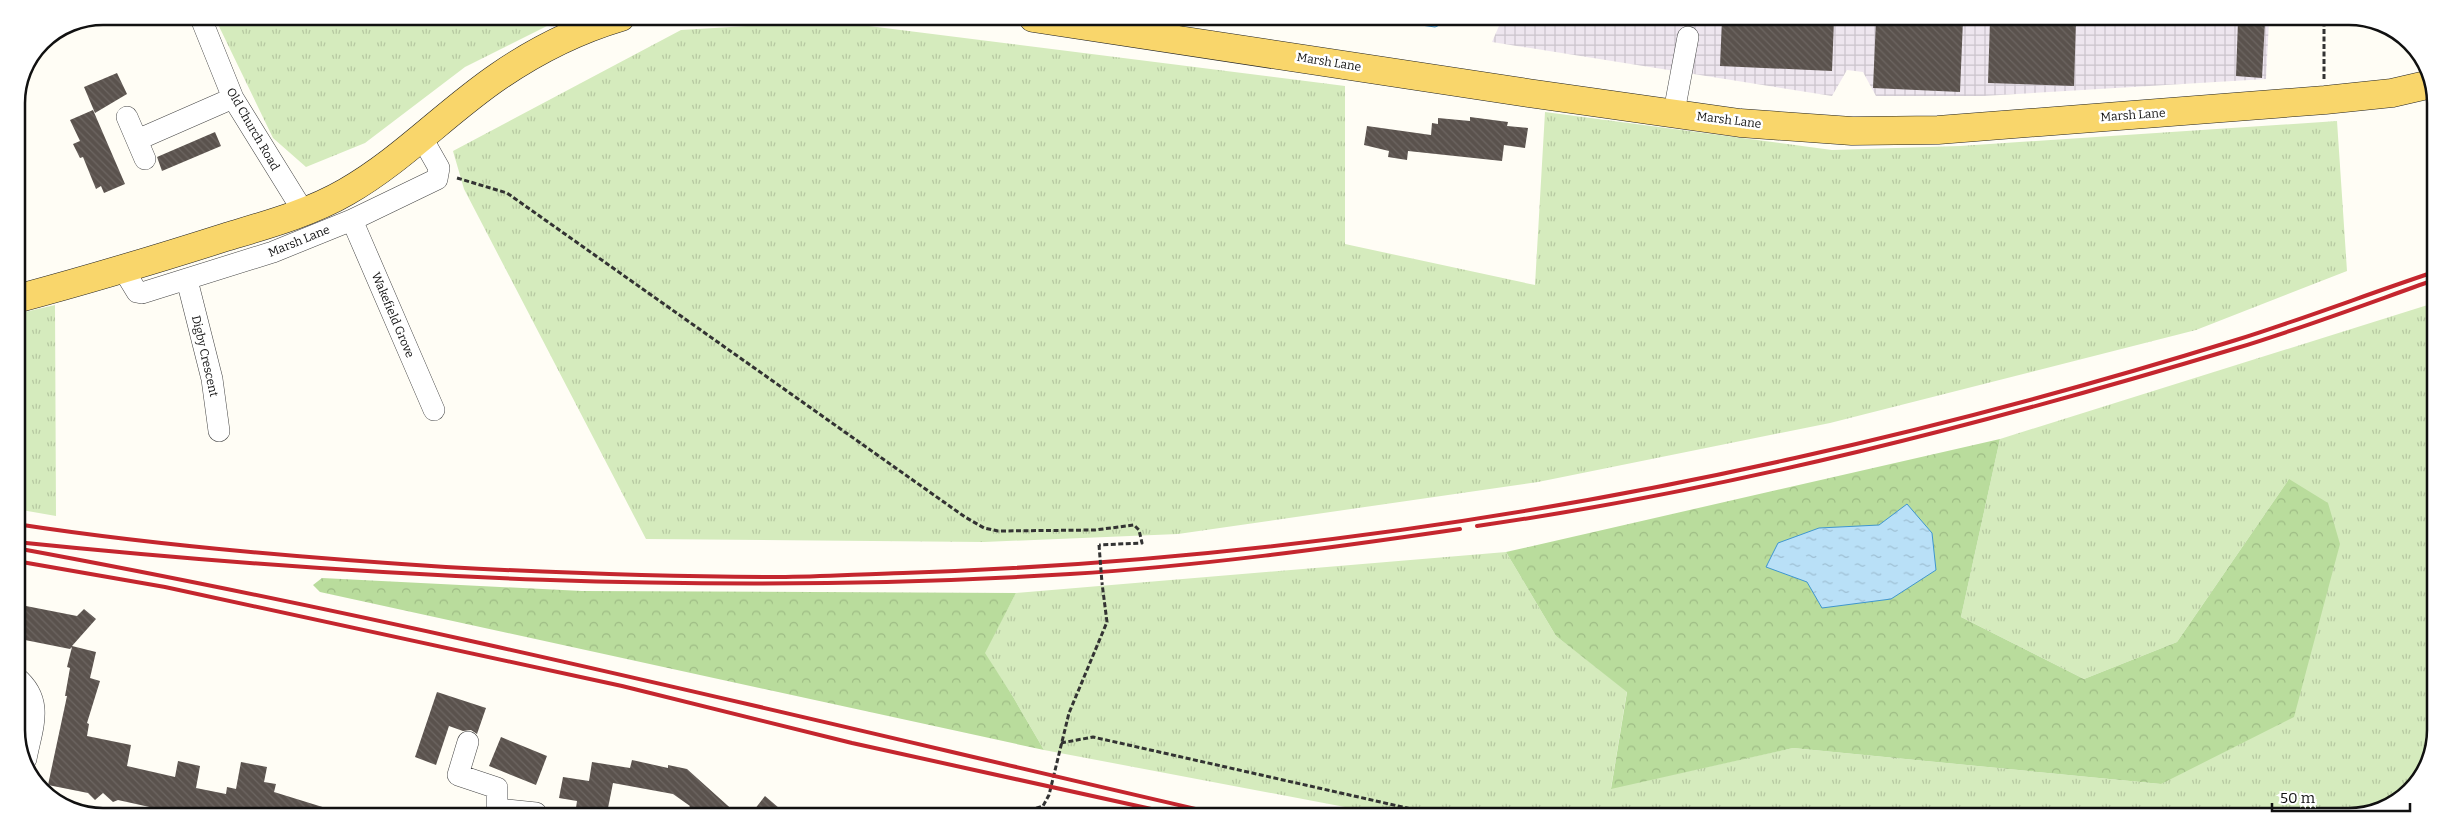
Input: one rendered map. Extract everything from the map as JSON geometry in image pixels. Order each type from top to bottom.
[{"type":"main road","points":[[25,297],[123,270],[302,211],[344,193],[366,180],[422,138],[498,76],[534,53],[595,25]]},
{"type":"main road","name":"Marsh Lane","points":[[1079,25],[1740,123],[1842,130],[1938,130],[2325,100],[2392,93],[2424,85]]},
{"type":"street","name":"Old Church Road","points":[[204,25],[233,98],[302,211]]},
{"type":"street","points":[[1674,112],[1688,38]]},
{"type":"street","points":[[127,117],[141,149],[233,98]]},
{"type":"street","points":[[422,138],[439,168],[439,174]]},
{"type":"street","name":"Marsh Lane","points":[[123,270],[136,292],[142,294],[273,252],[352,220],[437,180],[439,174]]},
{"type":"street","name":"Wakefield Grove","points":[[352,220],[434,410]]},
{"type":"street","name":"Digby Crescent","points":[[187,280],[212,379],[219,431]]},
{"type":"street","points":[[25,685],[35,702],[28,748]]},
{"type":"street","points":[[468,742],[458,775],[497,788],[496,808]]},
{"type":"path","points":[[2324,25],[2325,100]]},
{"type":"path","points":[[439,174],[484,184],[507,193],[965,517],[984,528],[998,531],[1095,530],[1134,526],[1139,530],[1142,543],[1099,545],[1107,622],[1069,714],[1049,794],[1043,806],[1037,808]]},
{"type":"path","points":[[1061,743],[1093,737],[1407,808]]},
{"type":"shaded area","points":[[1499,25],[2269,25],[2266,79],[1983,96],[1876,96],[1863,72],[1847,70],[1832,96],[1492,42]]},
{"type":"green space","points":[[218,25],[549,25],[465,67],[365,143],[306,167],[273,138]]},
{"type":"green space","points":[[763,25],[861,25],[1345,86],[1345,244],[1535,285],[1545,112],[1832,150],[1960,146],[2337,121],[2347,271],[2196,330],[1830,423],[1538,482],[1178,534],[984,542],[646,539],[464,189],[453,151],[681,30]]},
{"type":"green space","points":[[55,305],[56,516],[25,511],[25,312]]},
{"type":"green space","points":[[2427,305],[2427,730],[2423,755],[2414,773],[2396,792],[2383,800],[2374,804],[2349,808],[1350,808],[1044,750],[1012,695],[984,653],[1016,593],[1506,552],[1556,636],[1627,691],[1611,788],[1793,748],[2161,784],[2289,479],[2177,642],[2084,679],[1961,617],[2000,439]]},
{"type":"green space","points":[[2000,439],[1961,617],[2084,679],[2177,642],[2289,479],[2328,503],[2340,544],[2294,717],[2161,784],[1793,748],[1611,789],[1627,692],[1556,636],[1506,552]]},
{"type":"green space","points":[[322,578],[582,591],[1016,593],[985,653],[1044,750],[320,592],[313,585]]},
{"type":"water","points":[[1421,25],[1440,25],[1435,27]]},
{"type":"water","points":[[1907,504],[1932,533],[1936,570],[1891,599],[1822,608],[1807,582],[1766,567],[1778,543],[1819,528],[1879,525]]},
{"type":"building","points":[[1722,25],[1834,25],[1832,71],[1720,66]]},
{"type":"building","points":[[1876,25],[1963,25],[1960,92],[1873,88]]},
{"type":"building","points":[[1990,25],[2076,25],[2074,86],[1988,83]]},
{"type":"building","points":[[2238,25],[2265,25],[2262,78],[2236,76]]},
{"type":"building","points":[[117,73],[127,94],[95,113],[84,87]]},
{"type":"building","points":[[93,110],[125,184],[104,193],[101,186],[96,189],[83,157],[80,158],[73,144],[80,141],[70,120]]},
{"type":"building","points":[[1470,117],[1508,122],[1507,126],[1528,128],[1525,148],[1504,145],[1502,161],[1408,151],[1407,160],[1388,157],[1389,151],[1364,145],[1367,126],[1431,135],[1432,123],[1438,124],[1438,118],[1470,121]]},
{"type":"building","points":[[215,132],[221,146],[162,171],[157,157]]},
{"type":"building","points":[[26,606],[77,616],[84,609],[96,619],[72,646],[96,652],[90,678],[100,681],[87,723],[89,724],[87,736],[131,745],[127,766],[175,777],[178,761],[200,766],[196,788],[226,794],[227,787],[236,789],[241,762],[267,767],[264,782],[276,784],[274,792],[326,808],[154,808],[118,800],[113,802],[103,793],[95,800],[88,793],[48,785],[67,696],[65,696],[70,668],[67,667],[72,647],[70,649],[25,640]]},
{"type":"building","points":[[437,692],[486,708],[477,734],[471,730],[463,731],[449,726],[436,765],[415,757]]},
{"type":"building","points":[[501,737],[547,756],[536,785],[489,766]]},
{"type":"building","points":[[632,760],[668,768],[668,765],[687,769],[730,808],[689,808],[690,806],[673,794],[613,783],[608,808],[576,808],[577,801],[559,798],[563,777],[589,781],[592,762],[630,768]]},
{"type":"building","points":[[765,796],[779,808],[756,808]]},
{"type":"railway","points":[[25,525],[177,545],[339,560],[571,573],[737,577],[794,577],[1015,568],[1240,550],[1463,521],[1685,481],[1795,458],[2017,404],[2181,357],[2261,332],[2427,274]]},
{"type":"railway","points":[[1477,526],[1669,493],[1765,473],[1955,428],[2237,348],[2427,283]]},
{"type":"railway","points":[[25,543],[148,555],[411,574],[674,583],[806,583],[938,580],[1119,571],[1265,556],[1460,529]]},
{"type":"railway","points":[[25,550],[172,578],[473,641],[1192,808]]},
{"type":"railway","points":[[25,563],[165,587],[622,686],[852,743],[1147,808]]}]
